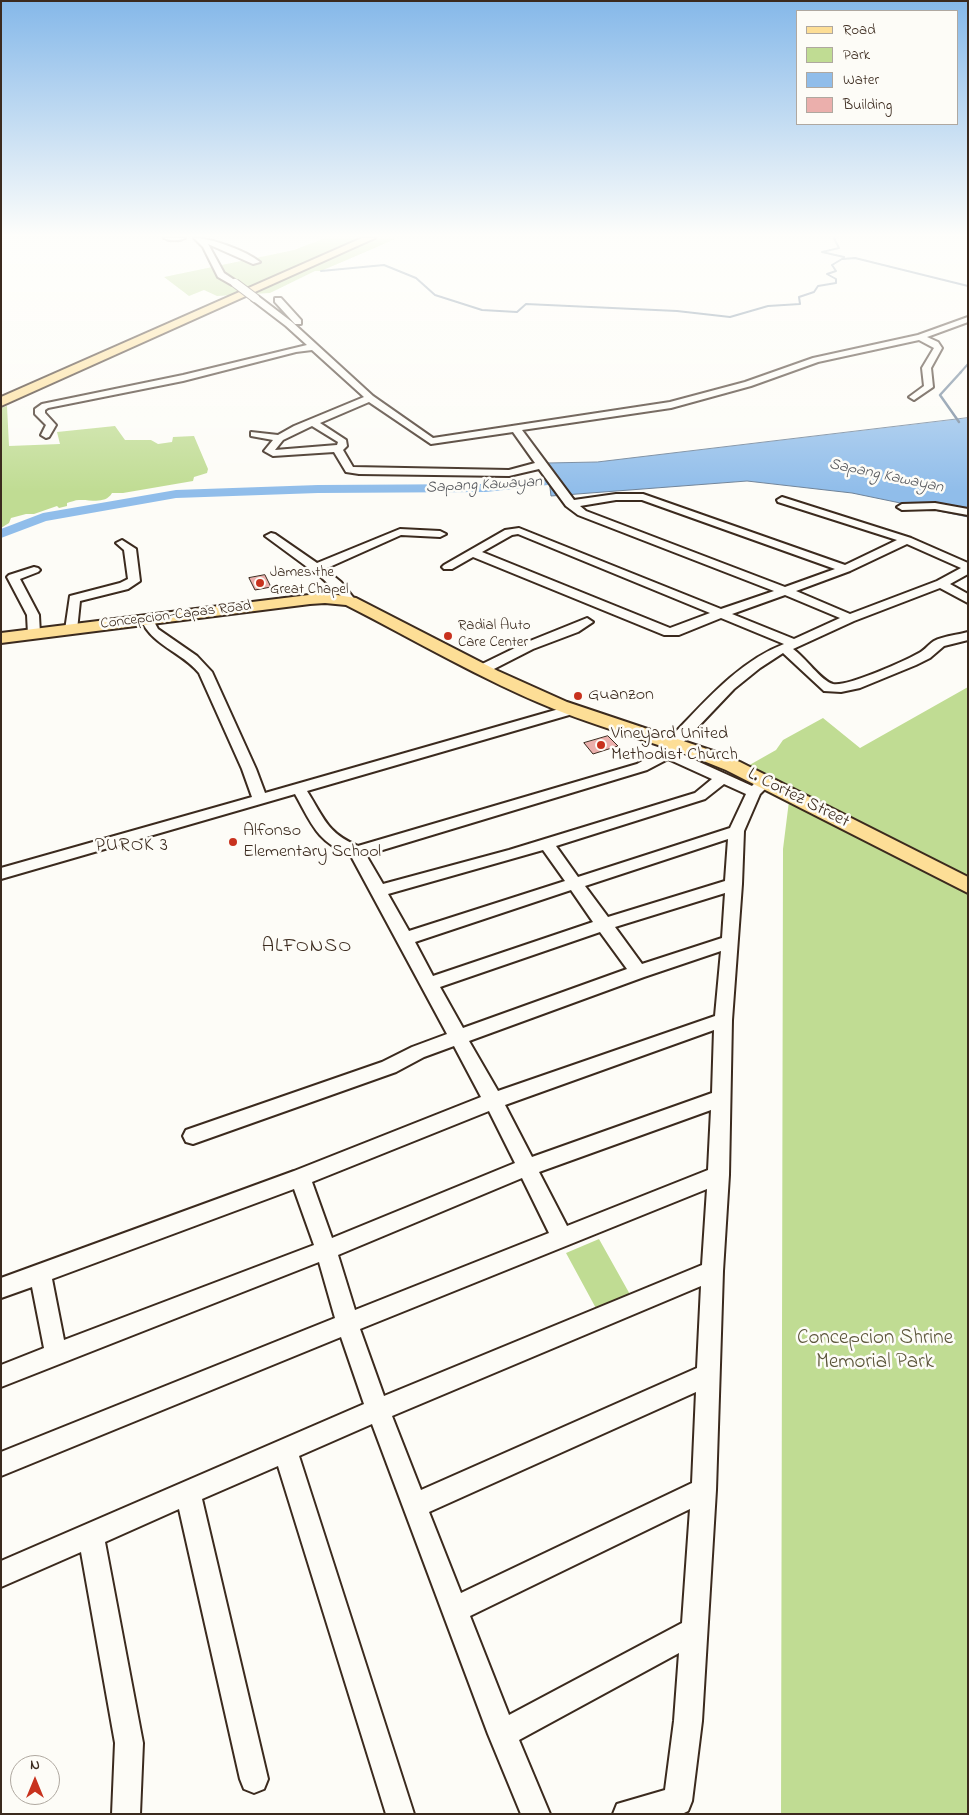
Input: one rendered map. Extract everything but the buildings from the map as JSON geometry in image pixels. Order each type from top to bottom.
[{"type":"highway","points":[[1,396],[167,323]]},
{"type":"highway","points":[[1,402],[179,323]]},
{"type":"main road","name":"Concepcion-Capas Road","points":[[1,638],[310,599],[325,598],[350,601]]},
{"type":"main road","name":"L. Cortez Street","points":[[350,601],[513,685],[571,710],[670,748],[712,757],[760,787],[968,886]]},
{"type":"street","points":[[286,323],[370,398],[431,441],[671,405],[748,384],[816,360],[920,337],[958,323]]},
{"type":"street","points":[[298,323],[303,328],[304,337]]},
{"type":"street","points":[[914,397],[928,388],[926,372],[928,364],[935,356],[938,348],[935,344],[920,337]]},
{"type":"street","points":[[46,434],[51,425],[40,414],[40,409],[54,403],[183,378],[296,349],[313,347]]},
{"type":"street","points":[[314,422],[317,426],[340,438],[343,442],[342,446],[337,449],[273,453],[269,451],[280,438],[297,428],[370,398]]},
{"type":"street","points":[[516,429],[567,501],[582,513],[786,591],[850,618]]},
{"type":"street","points":[[254,434],[280,438]]},
{"type":"street","points":[[337,449],[350,470],[359,471],[509,472],[542,467]]},
{"type":"street","points":[[567,501],[643,497],[846,569]]},
{"type":"street","points":[[782,500],[907,540],[968,568]]},
{"type":"street","points":[[902,507],[934,506],[968,512]]},
{"type":"street","points":[[448,567],[509,532],[520,531],[722,613],[789,646],[818,680],[830,688],[855,685],[925,656],[940,643],[968,636]]},
{"type":"street","points":[[316,568],[400,532],[440,534]]},
{"type":"street","points":[[271,536],[284,548],[316,568],[347,594],[350,601]]},
{"type":"street","points":[[473,553],[668,632],[680,632],[722,613],[846,569],[907,540]]},
{"type":"street","points":[[71,630],[71,595],[124,586],[134,581],[130,549],[122,543]]},
{"type":"street","points":[[357,852],[642,767],[670,748],[736,681],[755,665],[789,646],[850,618],[941,584],[968,568]]},
{"type":"street","points":[[34,570],[13,577],[32,615],[34,634]]},
{"type":"street","points":[[941,584],[968,599]]},
{"type":"street","points":[[147,619],[154,632],[184,650],[197,661],[205,672],[249,769],[260,800]]},
{"type":"street","points":[[483,669],[529,646],[587,622]]},
{"type":"street","points":[[1,874],[571,710]]},
{"type":"street","points":[[627,1814],[678,1801],[688,1721],[704,1490],[707,1375],[719,1175],[723,1020],[734,884],[736,831],[760,787],[723,778],[670,748]]},
{"type":"street","points":[[379,891],[700,796],[723,778]]},
{"type":"street","points":[[299,789],[325,833],[339,844],[357,852],[493,1101],[525,1168],[562,1237]]},
{"type":"street","points":[[404,939],[574,882],[736,831]]},
{"type":"street","points":[[546,843],[638,972]]},
{"type":"street","points":[[429,984],[605,924],[734,884]]},
{"type":"street","points":[[194,1136],[389,1067],[418,1052],[638,972],[730,942]]},
{"type":"street","points":[[1,1288],[300,1178],[493,1101],[723,1020]]},
{"type":"street","points":[[1,1376],[326,1250],[525,1168],[721,1098]]},
{"type":"street","points":[[1,1464],[86,1428],[348,1325],[719,1175]]},
{"type":"street","points":[[300,1178],[326,1250],[348,1325],[378,1410],[502,1734],[536,1814]]},
{"type":"street","points":[[1,1574],[284,1450],[712,1271]]},
{"type":"street","points":[[40,1274],[56,1354]]},
{"type":"street","points":[[414,1506],[707,1375]]},
{"type":"street","points":[[284,1450],[400,1814]]},
{"type":"street","points":[[454,1610],[704,1490]]},
{"type":"street","points":[[188,1493],[254,1779]]},
{"type":"street","points":[[91,1535],[129,1743],[126,1814]]},
{"type":"street","points":[[502,1734],[693,1630]]},
{"type":"green space","points":[[7,406],[9,446],[60,444],[57,432],[115,426],[125,440],[151,440],[158,444],[172,442],[173,437],[194,436],[208,469],[207,473],[194,477],[193,481],[123,493],[112,493],[109,497],[97,501],[74,501],[67,503],[67,506],[59,508],[57,506],[34,514],[11,518],[9,523],[1,528],[1,408]]},
{"type":"green space","points":[[968,687],[968,878],[746,767],[776,750],[783,740],[823,718],[860,748]]},
{"type":"green space","name":"Concepcion Shrine Memorial Park","points":[[789,801],[968,891],[968,1814],[781,1814],[783,849]]},
{"type":"green space","points":[[599,1239],[632,1298],[598,1312],[566,1253]]},
{"type":"water","points":[[968,418],[968,517],[852,493],[747,481],[551,496],[547,463],[597,462]]},
{"type":"waterway","points":[[960,373],[968,364]]},
{"type":"waterway","points":[[959,422],[940,395],[961,372]]},
{"type":"waterway","name":"Sapang Kawayan","points":[[1,534],[43,517],[176,494],[318,489],[486,488],[578,478]]},
{"type":"place","name":"James the Great Chapel","points":[[260,583]]},
{"type":"place","name":"Radial Auto Care Center","points":[[448,636]]},
{"type":"place","name":"Guanzon","points":[[578,696]]},
{"type":"place","name":"Vineyard United Methodist Church","points":[[601,745]]},
{"type":"place","name":"Alfonso Elementary School","points":[[233,842]]},
{"type":"district","name":"PUROK 3","points":[[132,847]]},
{"type":"district","name":"ALFONSO","points":[[307,948]]}]
